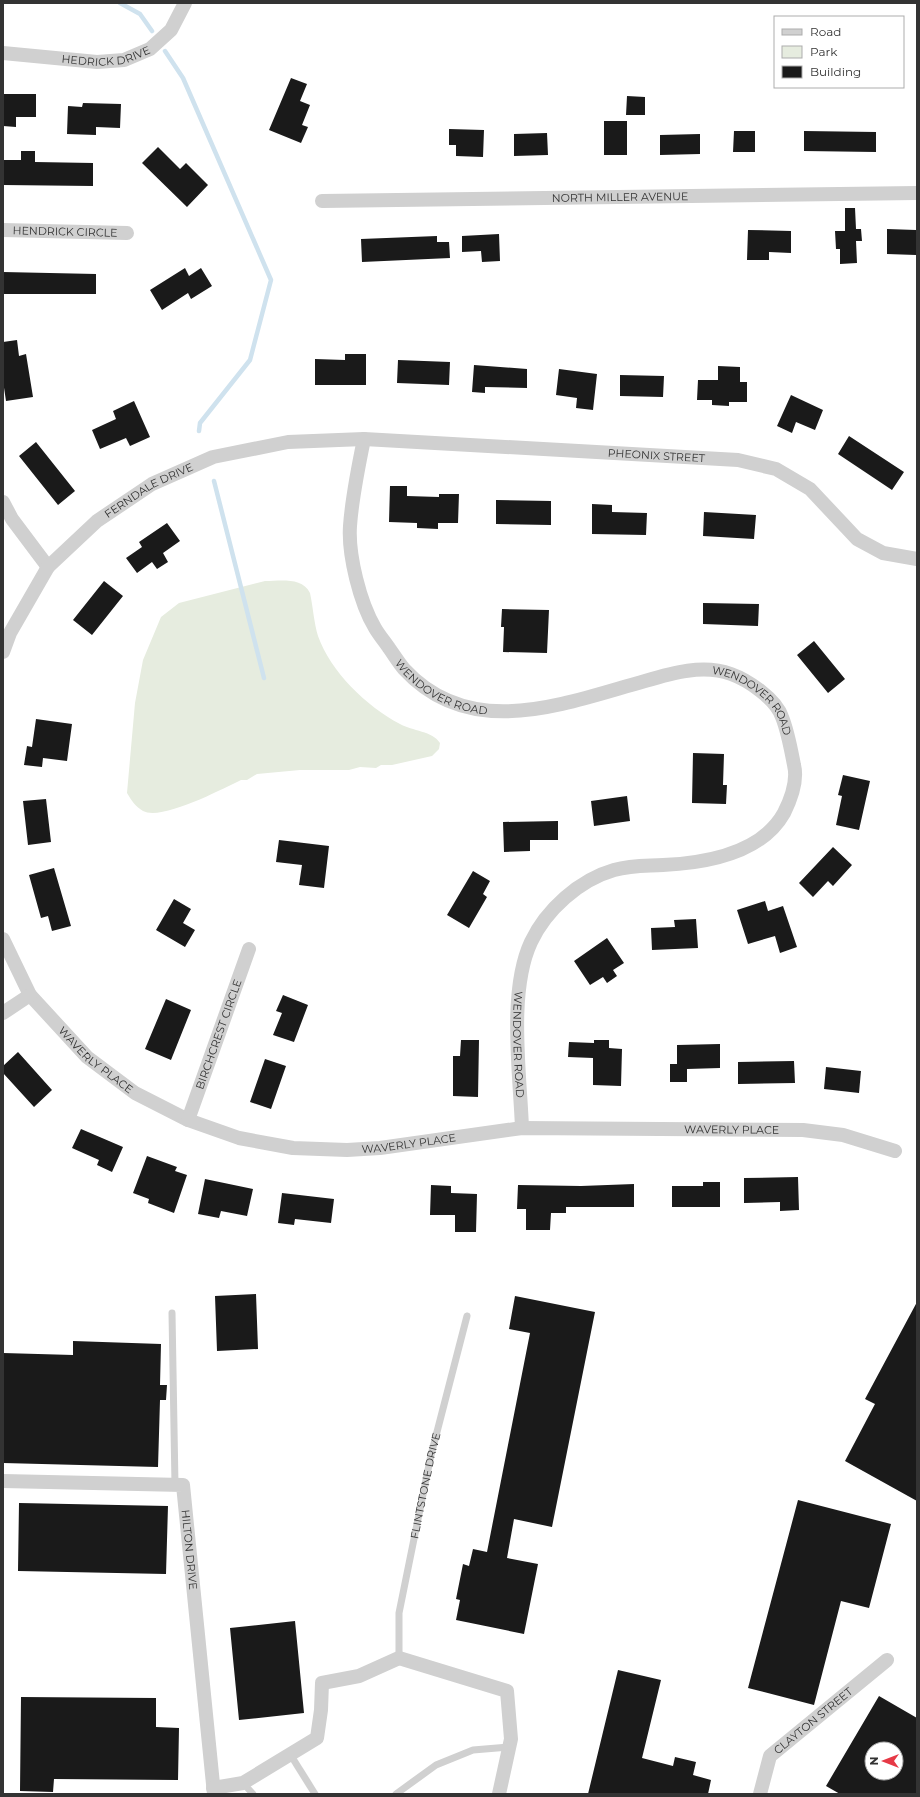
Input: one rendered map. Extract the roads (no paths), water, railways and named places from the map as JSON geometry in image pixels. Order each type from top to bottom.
[{"type":"street","name":"HEDRICK DRIVE","points":[[3,53],[97,62],[124,60],[150,49],[171,30],[185,3]]},
{"type":"street","name":"NORTH MILLER AVENUE","points":[[322,202],[917,193]]},
{"type":"street","name":"HENDRICK CIRCLE","points":[[3,230],[127,233]]},
{"type":"street","name":"PHEONIX STREET","points":[[364,439],[745,462],[776,469],[810,489],[857,539],[883,553],[917,559]]},
{"type":"street","name":"FERNDALE DRIVE","points":[[3,652],[10,633],[48,567],[96,521],[152,484],[213,457],[288,442],[364,439]]},
{"type":"street","name":"WENDOVER ROAD","points":[[364,439],[350,529],[356,580],[374,628],[404,669],[434,694],[471,708],[507,712],[544,708],[663,676],[697,669],[730,673],[759,689],[782,714],[795,770],[791,800],[777,825],[754,844],[710,859],[663,865],[636,864],[610,871],[578,887],[551,911],[531,942],[520,976],[517,1012],[522,1128]]},
{"type":"street","points":[[3,502],[12,520],[48,567]]},
{"type":"street","name":"WAVERLY PLACE","points":[[3,939],[30,995],[87,1057],[135,1093],[188,1120],[239,1138],[293,1148],[347,1150],[380,1148],[522,1128],[803,1130],[843,1135],[896,1151]]},
{"type":"street","name":"BIRCHCREST CIRCLE","points":[[188,1120],[249,949]]},
{"type":"street","points":[[3,1013],[30,995]]},
{"type":"street","points":[[3,1481],[175,1485]]},
{"type":"street","name":"HILTON DRIVE","points":[[175,1485],[183,1485],[214,1791]]},
{"type":"street","points":[[214,1791],[242,1783],[317,1738],[321,1710],[322,1683],[359,1676],[398,1658],[507,1691],[511,1739],[500,1794]]},
{"type":"street","name":"CLAYTON STREET","points":[[760,1794],[770,1756],[887,1660]]},
{"type":"lane","points":[[172,1313],[175,1485]]},
{"type":"lane","name":"FLINTSTONE DRIVE","points":[[398,1658],[400,1605],[431,1455],[467,1316]]},
{"type":"lane","points":[[396,1794],[436,1765],[473,1750],[509,1747]]},
{"type":"lane","points":[[290,1754],[315,1794]]},
{"type":"lane","points":[[242,1783],[253,1794]]},
{"type":"waterway","points":[[120,3],[140,14],[152,31]]},
{"type":"waterway","points":[[165,51],[183,78],[271,280],[250,360],[200,423],[199,431]]},
{"type":"waterway","points":[[214,481],[264,678]]}]
